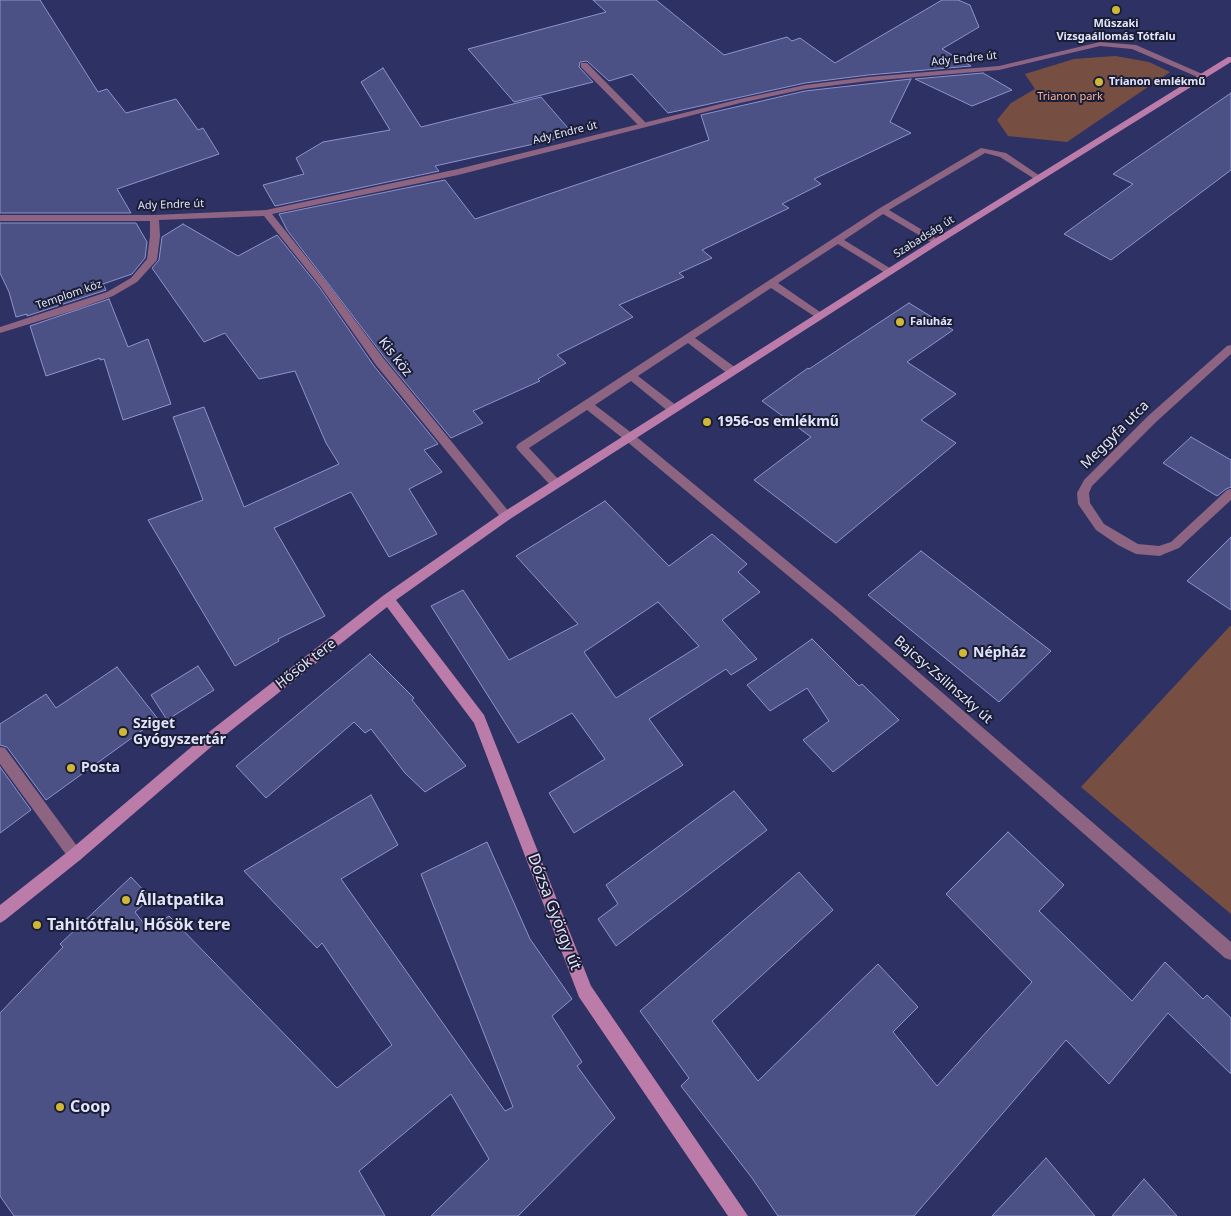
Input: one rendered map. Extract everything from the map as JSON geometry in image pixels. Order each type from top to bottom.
[{"type":"main road","name":"Szabadság út","points":[[629,436],[1231,59]]},
{"type":"main road","name":"Hősök tere","points":[[0,915],[75,855],[214,736],[388,599],[506,516],[629,436]]},
{"type":"main road","name":"Dózsa György út","points":[[388,599],[479,719],[585,992],[739,1216]]},
{"type":"street","name":"Ady Endre út","points":[[0,218],[154,218],[266,213],[458,172],[740,101],[805,87],[868,79],[999,68],[1100,44],[1133,48],[1203,76]]},
{"type":"street","points":[[584,65],[643,125]]},
{"type":"street","points":[[555,483],[522,447],[884,210],[984,150],[1003,155],[1039,178]]},
{"type":"street","points":[[884,210],[936,242]]},
{"type":"street","name":"Kis köz","points":[[266,213],[324,285],[380,362],[506,516]]},
{"type":"street","name":"Templom köz","points":[[0,330],[95,300],[110,294],[134,280],[152,260],[155,236],[154,218]]},
{"type":"street","points":[[838,240],[890,272]]},
{"type":"street","points":[[772,284],[820,316]]},
{"type":"street","points":[[688,338],[732,371]]},
{"type":"street","name":"Meggyfa utca","points":[[1231,348],[1118,451],[1088,483],[1083,494],[1084,504],[1100,526],[1122,542],[1136,549],[1160,551],[1176,545],[1231,493]]},
{"type":"street","points":[[632,376],[673,409]]},
{"type":"street","name":"Bajcsy-Zsilinszky út","points":[[588,405],[629,436],[838,610],[1231,952]]},
{"type":"street","points":[[0,753],[75,855]]},
{"type":"green space","name":"Trianon park","points":[[1115,56],[1149,62],[1170,72],[1067,142],[1008,136],[997,120],[1011,103],[1035,89],[1025,74],[1074,59]]},
{"type":"green space","points":[[1231,627],[1231,914],[1081,787]]},
{"type":"building","points":[[0,0],[40,0],[98,92],[107,89],[126,113],[176,99],[198,130],[203,128],[219,154],[117,189],[131,213],[0,213]]},
{"type":"building","points":[[593,0],[656,0],[724,55],[787,37],[792,41],[800,38],[835,63],[942,0],[958,0],[970,5],[979,27],[942,49],[971,66],[868,75],[805,83],[668,113],[632,74],[609,81],[587,61],[580,62],[579,67],[593,82],[514,102],[468,49],[606,12]]},
{"type":"building","points":[[383,68],[421,127],[541,97],[574,135],[435,166],[439,171],[275,206],[263,185],[304,174],[296,158],[323,142],[390,130],[361,82]]},
{"type":"building","points":[[983,73],[1012,90],[972,106],[915,79]]},
{"type":"building","points":[[911,79],[890,122],[911,133],[814,179],[821,184],[782,204],[789,208],[702,250],[712,258],[679,273],[684,277],[619,305],[633,317],[557,355],[566,363],[538,379],[540,381],[473,411],[483,423],[451,438],[385,358],[287,230],[279,214],[445,180],[475,219],[709,140],[701,115],[805,91]]},
{"type":"building","points":[[1231,93],[1231,170],[1111,260],[1064,234],[1133,184],[1113,174]]},
{"type":"building","points":[[0,223],[136,223],[147,242],[145,258],[132,274],[103,284],[106,290],[27,316],[27,314],[16,317],[9,292],[0,273]]},
{"type":"building","points":[[183,224],[238,256],[277,235],[320,288],[374,366],[438,444],[424,450],[442,472],[409,489],[437,534],[389,557],[351,492],[274,528],[325,616],[278,639],[279,641],[235,666],[148,520],[203,500],[173,417],[204,407],[244,507],[339,464],[326,443],[295,371],[259,379],[225,333],[204,342],[152,268],[159,260],[162,237]]},
{"type":"building","points":[[109,299],[128,347],[148,339],[171,404],[123,420],[104,359],[100,360],[100,358],[46,376],[30,326]]},
{"type":"building","points":[[909,303],[953,330],[907,362],[956,394],[921,420],[956,443],[836,543],[754,480],[811,437],[762,401],[808,368]]},
{"type":"building","points":[[1191,437],[1231,460],[1231,487],[1217,496],[1163,463]]},
{"type":"building","points":[[605,501],[669,566],[712,534],[747,564],[738,572],[760,592],[722,620],[757,659],[731,675],[726,669],[649,719],[683,765],[574,833],[549,793],[605,759],[572,713],[518,743],[431,606],[463,590],[509,660],[578,624],[516,556]],"holes":[[[658,602],[699,646],[616,698],[584,652]]]},
{"type":"building","points":[[1231,537],[1231,610],[1187,581]]},
{"type":"building","points":[[921,551],[1051,651],[999,702],[868,595]]},
{"type":"building","points":[[812,639],[859,686],[862,684],[899,720],[833,772],[803,740],[829,721],[807,688],[770,711],[747,685]]},
{"type":"building","points":[[370,654],[414,698],[412,700],[466,766],[425,792],[405,773],[371,729],[365,733],[354,722],[266,798],[236,766]]},
{"type":"building","points":[[198,666],[214,690],[167,720],[151,695]]},
{"type":"building","points":[[117,667],[158,719],[46,800],[7,747],[0,745],[0,724],[46,694],[56,708]]},
{"type":"building","points":[[0,767],[31,810],[0,833]]},
{"type":"building","points":[[734,791],[767,830],[616,946],[598,919],[618,904],[606,885]]},
{"type":"building","points":[[371,795],[398,845],[341,879],[505,1111],[513,1107],[421,874],[487,842],[530,939],[572,999],[552,1016],[582,1062],[577,1066],[615,1118],[518,1216],[431,1216],[489,1159],[451,1094],[359,1171],[385,1216],[14,1216],[0,1196],[0,1013],[63,947],[60,944],[131,877],[151,898],[135,912],[148,929],[169,916],[337,1088],[392,1045],[322,943],[317,948],[244,871]]},
{"type":"building","points":[[1008,832],[1064,885],[1039,911],[1132,1001],[1165,962],[1203,999],[1207,995],[1231,1018],[1231,1074],[1168,1013],[1109,1084],[1066,1040],[914,1216],[778,1216],[752,1178],[681,1086],[689,1078],[640,1011],[799,872],[833,910],[712,1021],[758,1081],[878,964],[918,1007],[893,1032],[937,1086],[1032,982],[946,894]]},
{"type":"building","points":[[1046,1158],[1095,1216],[992,1216]]},
{"type":"building","points":[[1144,1179],[1177,1216],[1112,1216]]},
{"type":"place","name":"Műszaki Vizsgaállomás Tótfalu","points":[[1116,10]]},
{"type":"place","name":"Trianon emlékmű","points":[[1099,82]]},
{"type":"place","name":"Faluház","points":[[900,322]]},
{"type":"place","name":"1956-os emlékmű","points":[[707,422]]},
{"type":"place","name":"Népház","points":[[963,653]]},
{"type":"place","name":"Sziget Gyógyszertár","points":[[123,732]]},
{"type":"place","name":"Posta","points":[[71,768]]},
{"type":"place","name":"Állatpatika","points":[[126,900]]},
{"type":"place","name":"Tahitótfalu, Hősök tere","points":[[37,925]]},
{"type":"place","name":"Coop","points":[[60,1107]]}]
